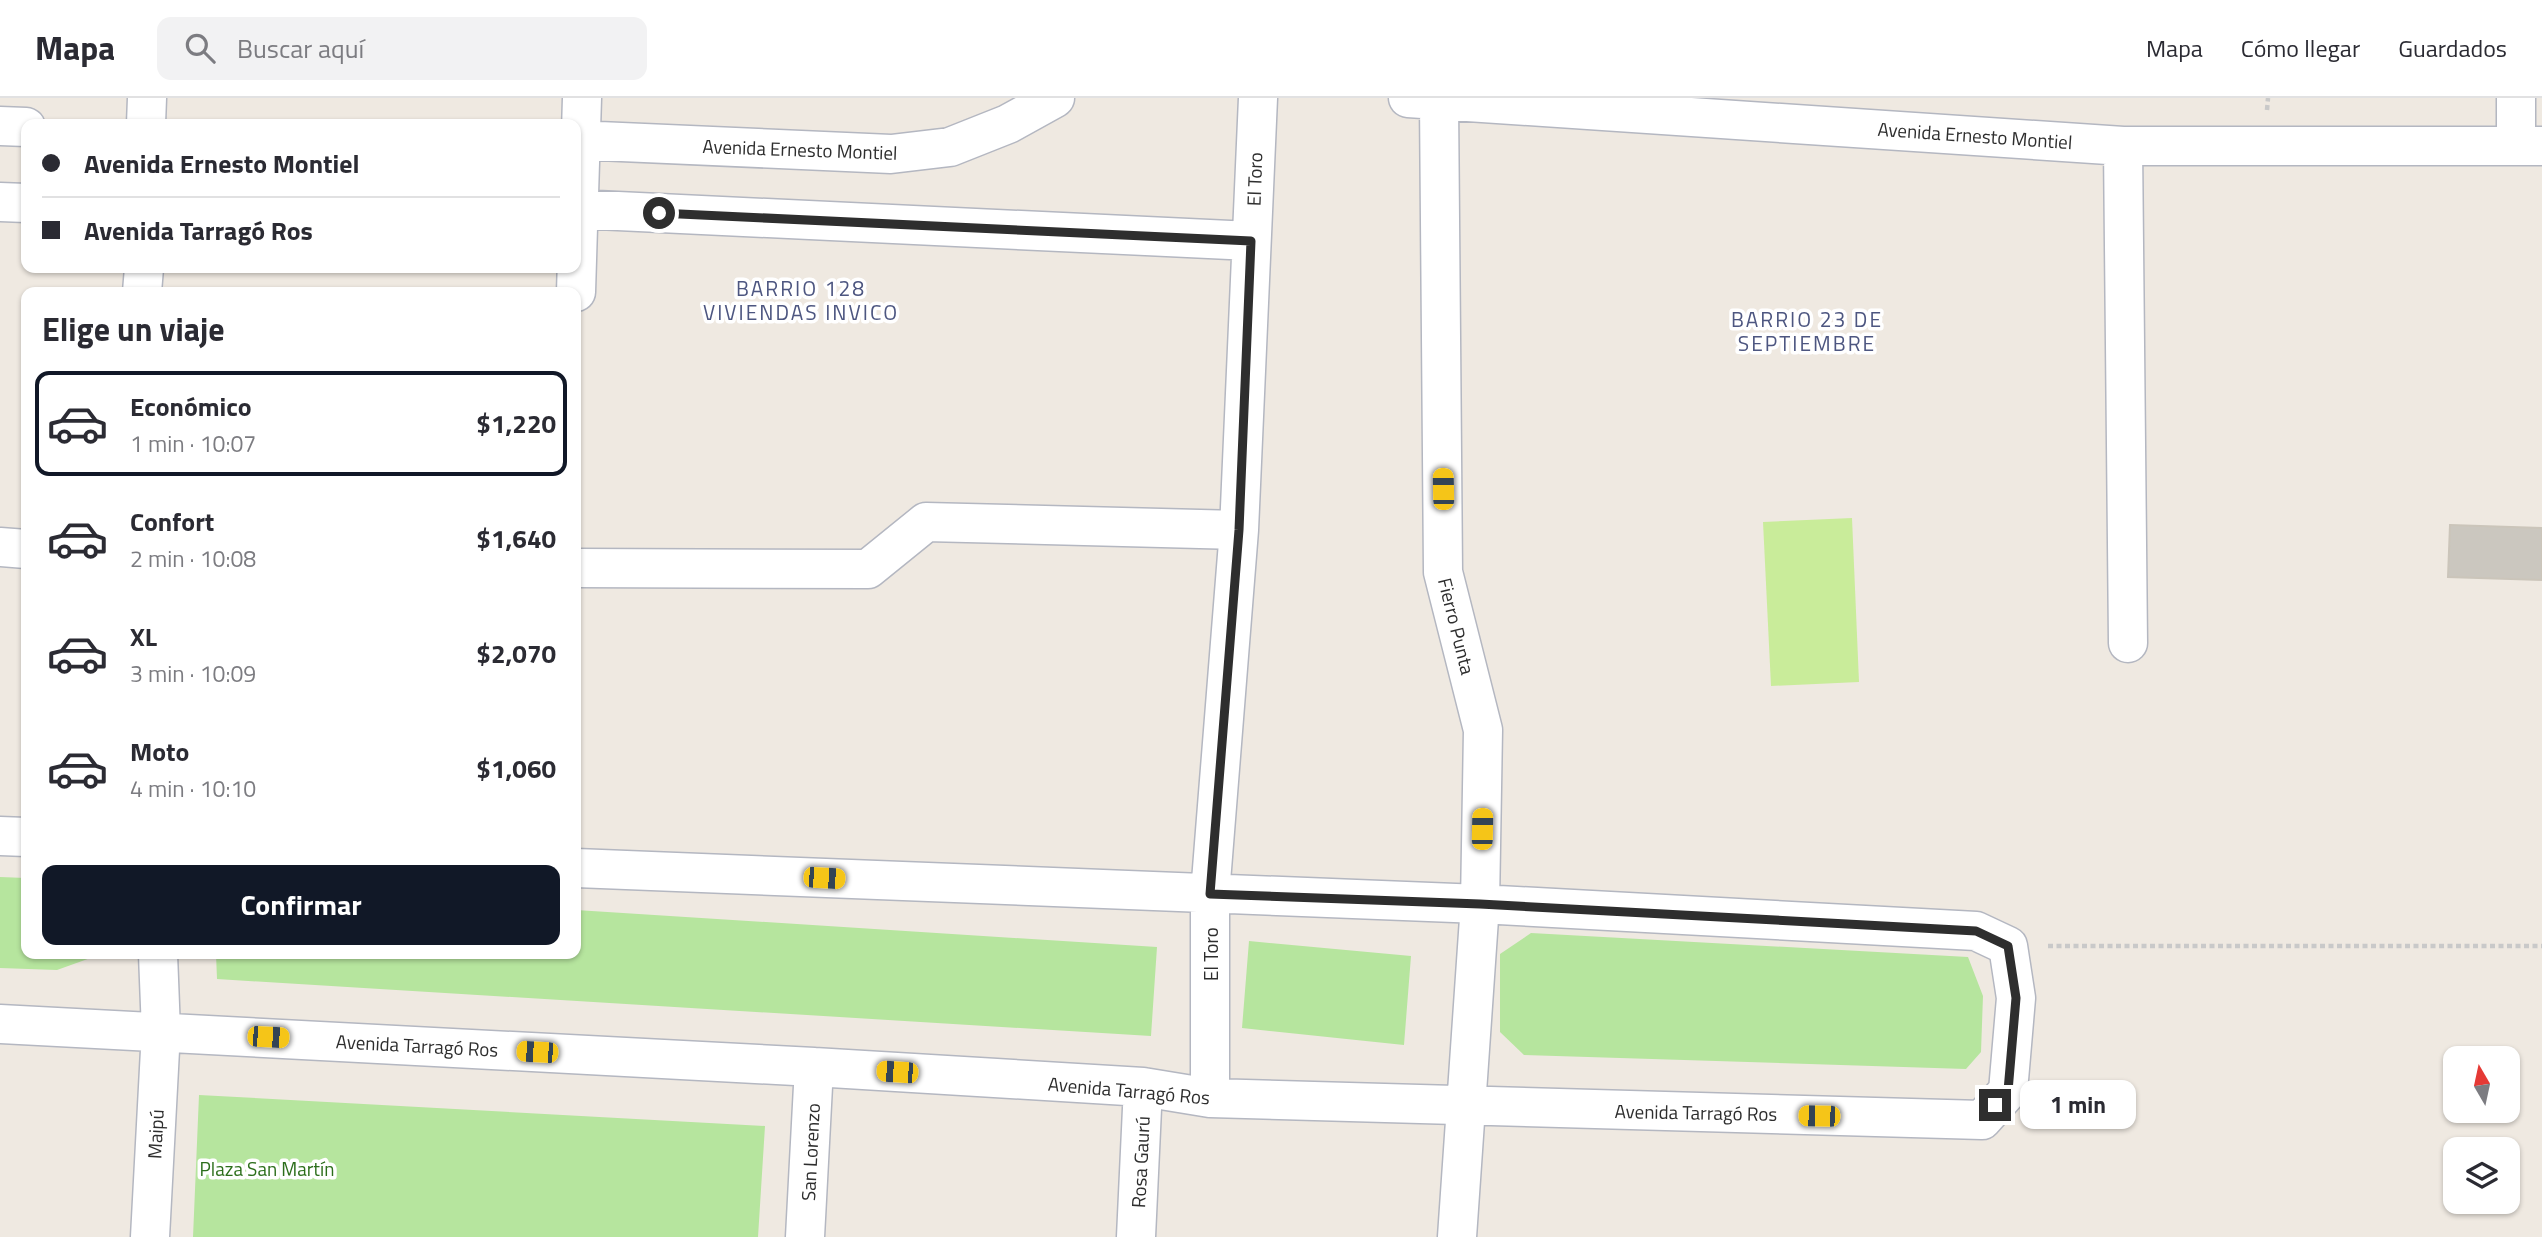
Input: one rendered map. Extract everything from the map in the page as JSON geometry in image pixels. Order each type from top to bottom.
[{"type":"street","points":[[146,119],[147,98]]},
{"type":"street","points":[[580,119],[582,98]]},
{"type":"street","name":"Avenida Ernesto Montiel","points":[[581,140],[891,154],[950,147],[1008,124],[1055,98]]},
{"type":"street","name":"El Toro","points":[[1210,1098],[1210,894],[1239,530],[1258,98]]},
{"type":"street","points":[[2516,98],[2529,146]]},
{"type":"street","name":"Avenida Ernesto Montiel","points":[[1424,100],[1839,112],[2123,146],[2529,146]]},
{"type":"street","name":"Fierro Punta","points":[[1424,100],[1443,572],[1483,730],[1480,904],[1457,1237]]},
{"type":"street","points":[[0,126],[21,127]]},
{"type":"street","points":[[2123,146],[2128,643]]},
{"type":"street","points":[[0,202],[21,203]]},
{"type":"street","points":[[581,209],[1251,241]]},
{"type":"street","points":[[581,568],[868,569],[926,522],[1239,530]]},
{"type":"street","points":[[0,547],[21,549]]},
{"type":"street","points":[[0,836],[21,837]]},
{"type":"street","points":[[581,868],[1480,904],[1976,931],[2008,946]]},
{"type":"street","name":"Avenida Tarragó Ros","points":[[0,1024],[1143,1087],[1210,1098],[1982,1120],[2008,1091],[2016,998],[2008,946]]},
{"type":"street","name":"Maipú","points":[[150,1237],[161,1031],[158,959]]},
{"type":"street","name":"San Lorenzo","points":[[805,1237],[814,1067]]},
{"type":"street","name":"Rosa Gaurú","points":[[1136,1237],[1143,1087]]},
{"type":"path","points":[[2008,946],[2542,946]]},
{"type":"green space","points":[[1852,518],[1859,682],[1771,686],[1763,522]]},
{"type":"green space","points":[[0,877],[21,878],[21,959],[88,959],[57,970],[0,968]]},
{"type":"green space","points":[[581,910],[1157,947],[1151,1036],[217,979],[216,959],[581,959]]},
{"type":"green space","points":[[1531,933],[1968,957],[1983,996],[1981,1052],[1966,1069],[1524,1055],[1500,1032],[1500,954]]},
{"type":"green space","points":[[1249,941],[1411,956],[1404,1045],[1242,1028]]},
{"type":"green space","name":"Plaza San Martín","points":[[199,1095],[765,1126],[758,1237],[193,1237]]},
{"type":"building","points":[[2450,525],[2542,528],[2542,580],[2448,577]]},
{"type":"district","name":"BARRIO 128 VIVIENDAS INVICO","points":[[801,300]]},
{"type":"district","name":"BARRIO 23 DE SEPTIEMBRE","points":[[1807,331]]},
{"type":"route","points":[[659,213],[1251,241],[1239,530],[1210,894],[1480,904],[1976,931],[2008,946],[2016,998],[2008,1091],[1995,1105]]}]
